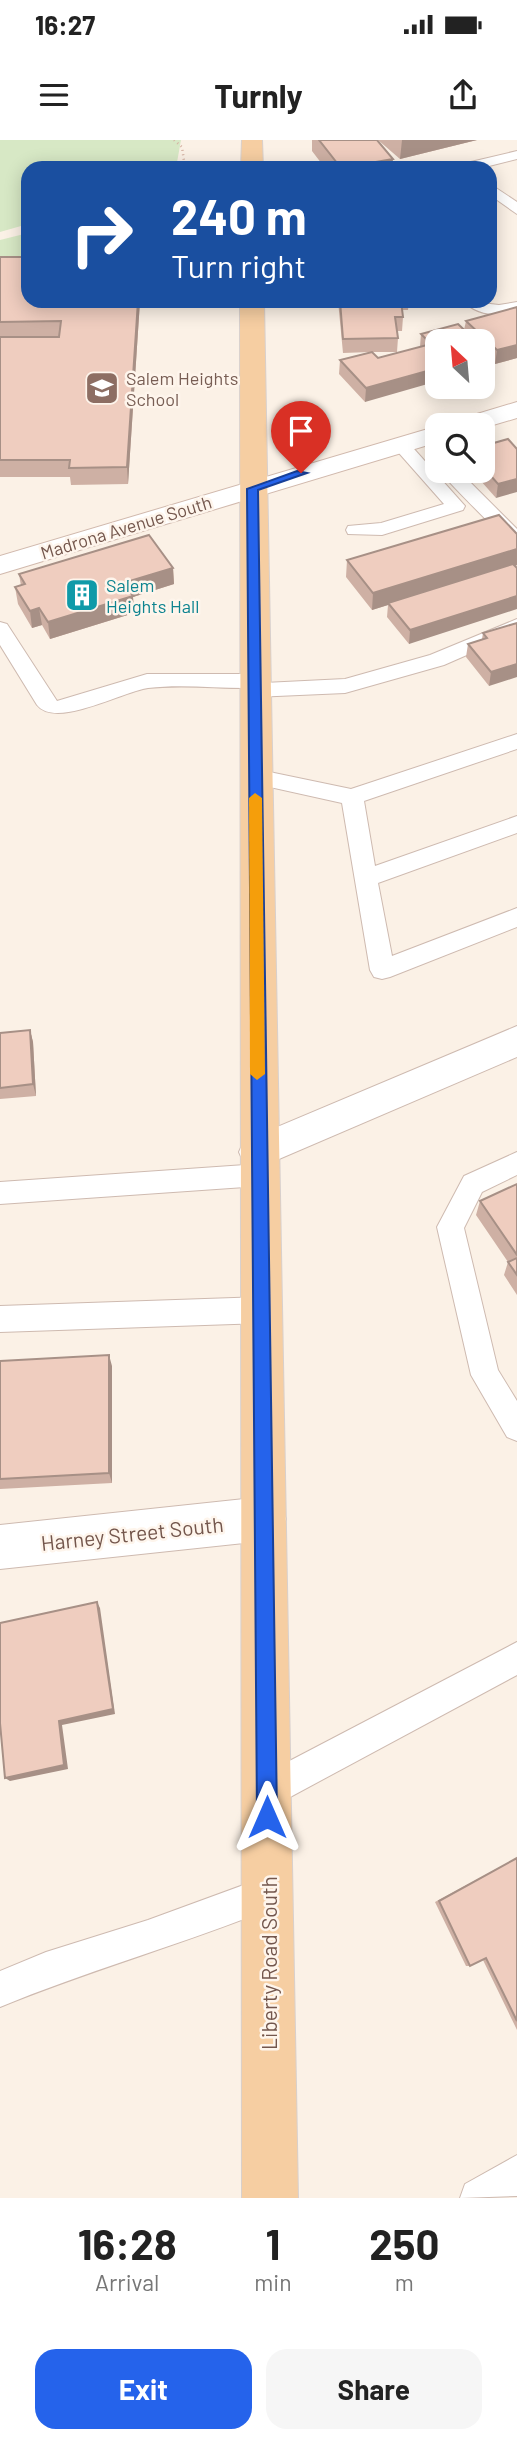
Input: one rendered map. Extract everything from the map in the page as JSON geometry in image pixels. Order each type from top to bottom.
[{"type":"main road","points":[[252,140],[252,161]]},
{"type":"main road","name":"Liberty Road South","points":[[252,308],[258,1164],[270,2198]]},
{"type":"main road","points":[[495,416],[517,410]]},
{"type":"main road","name":"Madrona Avenue South","points":[[0,565],[419,439]]},
{"type":"main road","points":[[258,1164],[517,1041]]},
{"type":"main road","name":"Harney Street South","points":[[0,1546],[264,1520]]},
{"type":"lane","points":[[492,161],[517,155]]},
{"type":"lane","points":[[497,193],[517,209]]},
{"type":"lane","points":[[483,308],[506,310],[517,307]]},
{"type":"lane","points":[[355,530],[382,529],[456,506],[419,439]]},
{"type":"lane","points":[[462,483],[517,541]]},
{"type":"lane","points":[[495,515],[517,519]]},
{"type":"lane","points":[[0,629],[49,706],[57,708],[147,681],[345,686],[437,660],[517,625]]},
{"type":"lane","points":[[255,777],[352,797],[517,741]]},
{"type":"lane","points":[[352,797],[382,970],[517,917]]},
{"type":"lane","points":[[367,878],[517,824]]},
{"type":"lane","points":[[517,1163],[473,1184],[450,1227],[485,1375],[517,1427]]},
{"type":"lane","points":[[0,1193],[258,1164]]},
{"type":"lane","points":[[0,1319],[261,1310]]},
{"type":"lane","points":[[267,1791],[517,1658]]},
{"type":"lane","points":[[0,1989],[46,1970],[148,1938],[268,1893]]},
{"type":"lane","points":[[479,2198],[517,2174]]},
{"type":"path","points":[[174,140],[182,147],[184,161]]},
{"type":"green space","points":[[0,140],[181,140],[177,161],[21,161],[21,226],[0,232]]},
{"type":"green space","points":[[21,235],[21,268],[0,269],[0,240]]},
{"type":"building","points":[[319,140],[377,140],[393,159],[381,161],[336,161]]},
{"type":"building","points":[[0,257],[21,257],[21,308],[138,308],[127,467],[69,468],[70,460],[0,460],[0,337],[59,337],[61,321],[0,322]]},
{"type":"building","points":[[517,307],[517,345],[497,350],[495,329],[475,329],[466,321]]},
{"type":"building","points":[[341,308],[402,308],[403,317],[395,317],[398,338],[343,339]]},
{"type":"building","points":[[458,324],[463,329],[440,329]]},
{"type":"building","points":[[425,346],[425,372],[366,388],[340,360],[372,352],[378,358]]},
{"type":"building","points":[[508,439],[517,449],[517,479],[498,484],[495,481],[495,443]]},
{"type":"building","points":[[499,515],[517,534],[517,549],[373,593],[347,560]]},
{"type":"building","name":"Salem Heights Hall","points":[[149,535],[173,568],[123,583],[133,596],[48,622],[39,608],[30,611],[15,587],[25,584],[19,574]]},
{"type":"building","points":[[513,564],[517,568],[517,596],[410,630],[388,603]]},
{"type":"building","points":[[517,623],[517,664],[491,672],[468,644],[487,638],[483,633]]},
{"type":"building","points":[[30,1030],[33,1084],[0,1088],[0,1033]]},
{"type":"building","points":[[517,1184],[517,1255],[480,1201]]},
{"type":"building","points":[[517,1258],[517,1275],[508,1262]]},
{"type":"building","points":[[109,1355],[109,1473],[0,1479],[0,1361]]},
{"type":"building","points":[[97,1602],[113,1709],[59,1721],[64,1765],[5,1778],[0,1723],[0,1623]]},
{"type":"building","points":[[517,1858],[517,2021],[486,1958],[470,1966],[439,1901]]},
{"type":"slow traffic","points":[[255,798],[257,1074]]},
{"type":"place","name":"Salem Heights School","points":[[102,388]]},
{"type":"place","name":"Salem Heights Hall","points":[[82,595]]},
{"type":"route","points":[[267,1817],[253,489],[301,473]]}]
